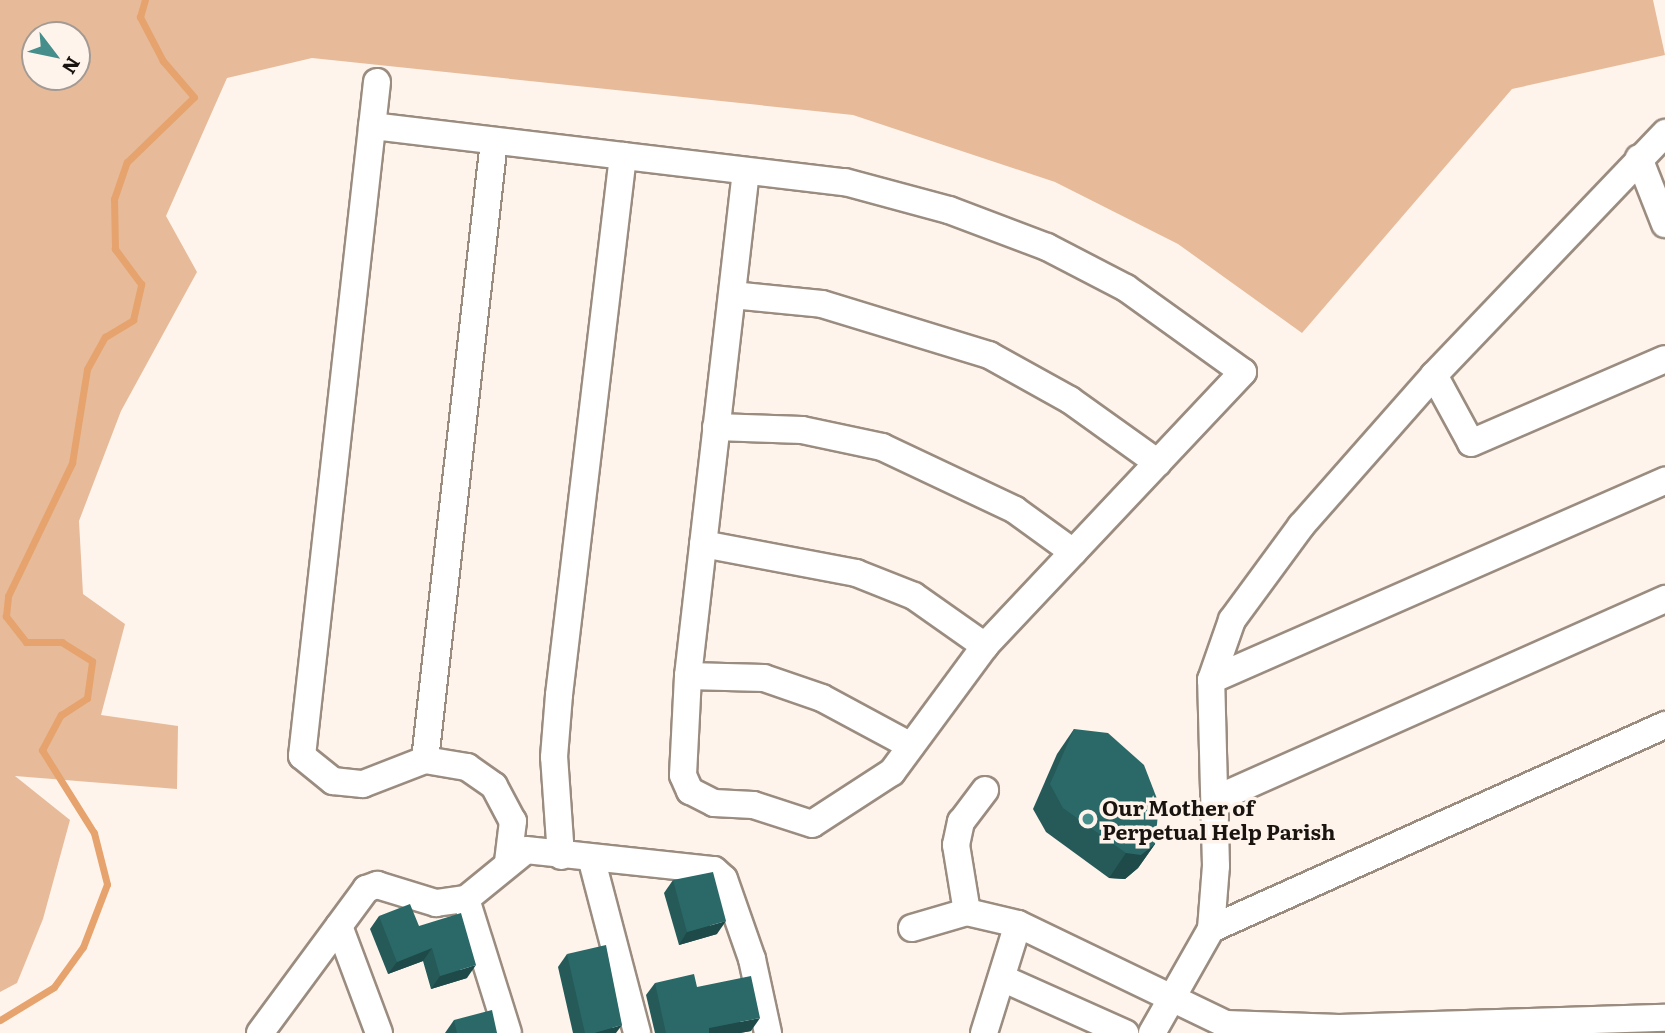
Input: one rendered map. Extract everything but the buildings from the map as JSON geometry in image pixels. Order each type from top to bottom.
[{"type":"street","points":[[377,82],[302,756],[333,781],[363,784],[425,760],[467,767],[494,786],[513,821],[508,860]]},
{"type":"street","points":[[372,126],[845,182],[949,210],[1047,247],[1178,320],[1243,372],[985,646],[911,746],[867,794],[812,824],[753,806],[713,803],[690,791],[683,775],[688,676],[746,171]]},
{"type":"street","points":[[1152,1033],[1176,1000],[1211,929],[1216,799],[1212,680],[1232,620],[1266,573],[1434,375],[1665,133]]},
{"type":"street","points":[[425,760],[494,141]]},
{"type":"street","points":[[561,856],[554,757],[559,695],[623,156]]},
{"type":"street","points":[[1639,159],[1665,224]]},
{"type":"street","points":[[732,296],[822,304],[989,355],[1070,400],[1158,463]]},
{"type":"street","points":[[1434,375],[1471,443],[1665,359]]},
{"type":"street","points":[[716,427],[802,430],[882,447],[1015,510],[1073,552]]},
{"type":"street","points":[[1212,680],[1665,481]]},
{"type":"street","points":[[703,544],[856,573],[914,596],[985,646]]},
{"type":"street","points":[[1216,799],[1665,599]]},
{"type":"street","points":[[688,676],[764,678],[822,698],[911,746]]},
{"type":"street","points":[[1211,929],[1665,725]]},
{"type":"street","points":[[967,912],[956,845],[961,822],[985,790]]},
{"type":"street","points":[[260,1033],[358,896],[377,885],[436,903],[466,899],[508,860],[526,850],[592,861],[714,870],[724,880],[768,1033]]},
{"type":"street","points":[[592,861],[637,1033]]},
{"type":"street","points":[[466,899],[508,1033]]},
{"type":"street","points":[[912,928],[967,912],[1018,924],[1226,1024],[1339,1028],[1665,1018]]},
{"type":"street","points":[[984,1033],[1004,979],[1018,924]]},
{"type":"street","points":[[339,926],[379,1033]]},
{"type":"street","points":[[1004,979],[1125,1033]]},
{"type":"shaded area","points":[[0,0],[1653,0],[1665,55],[1512,89],[1302,333],[1178,244],[1055,182],[853,115],[312,58],[227,78],[166,216],[197,272],[121,411],[79,521],[83,594],[125,624],[101,715],[178,726],[177,789],[15,776],[70,820],[43,919],[17,983],[0,992]]},
{"type":"waterway","points":[[0,1020],[54,987],[83,947],[107,884],[94,833],[42,750],[61,715],[87,698],[92,661],[62,642],[26,642],[6,616],[8,596],[72,463],[87,369],[105,337],[133,320],[141,284],[115,249],[114,199],[127,162],[194,97],[163,61],[140,17],[145,0]]},
{"type":"place","name":"Our Mother of Perpetual Help Parish","points":[[1088,819]]}]
